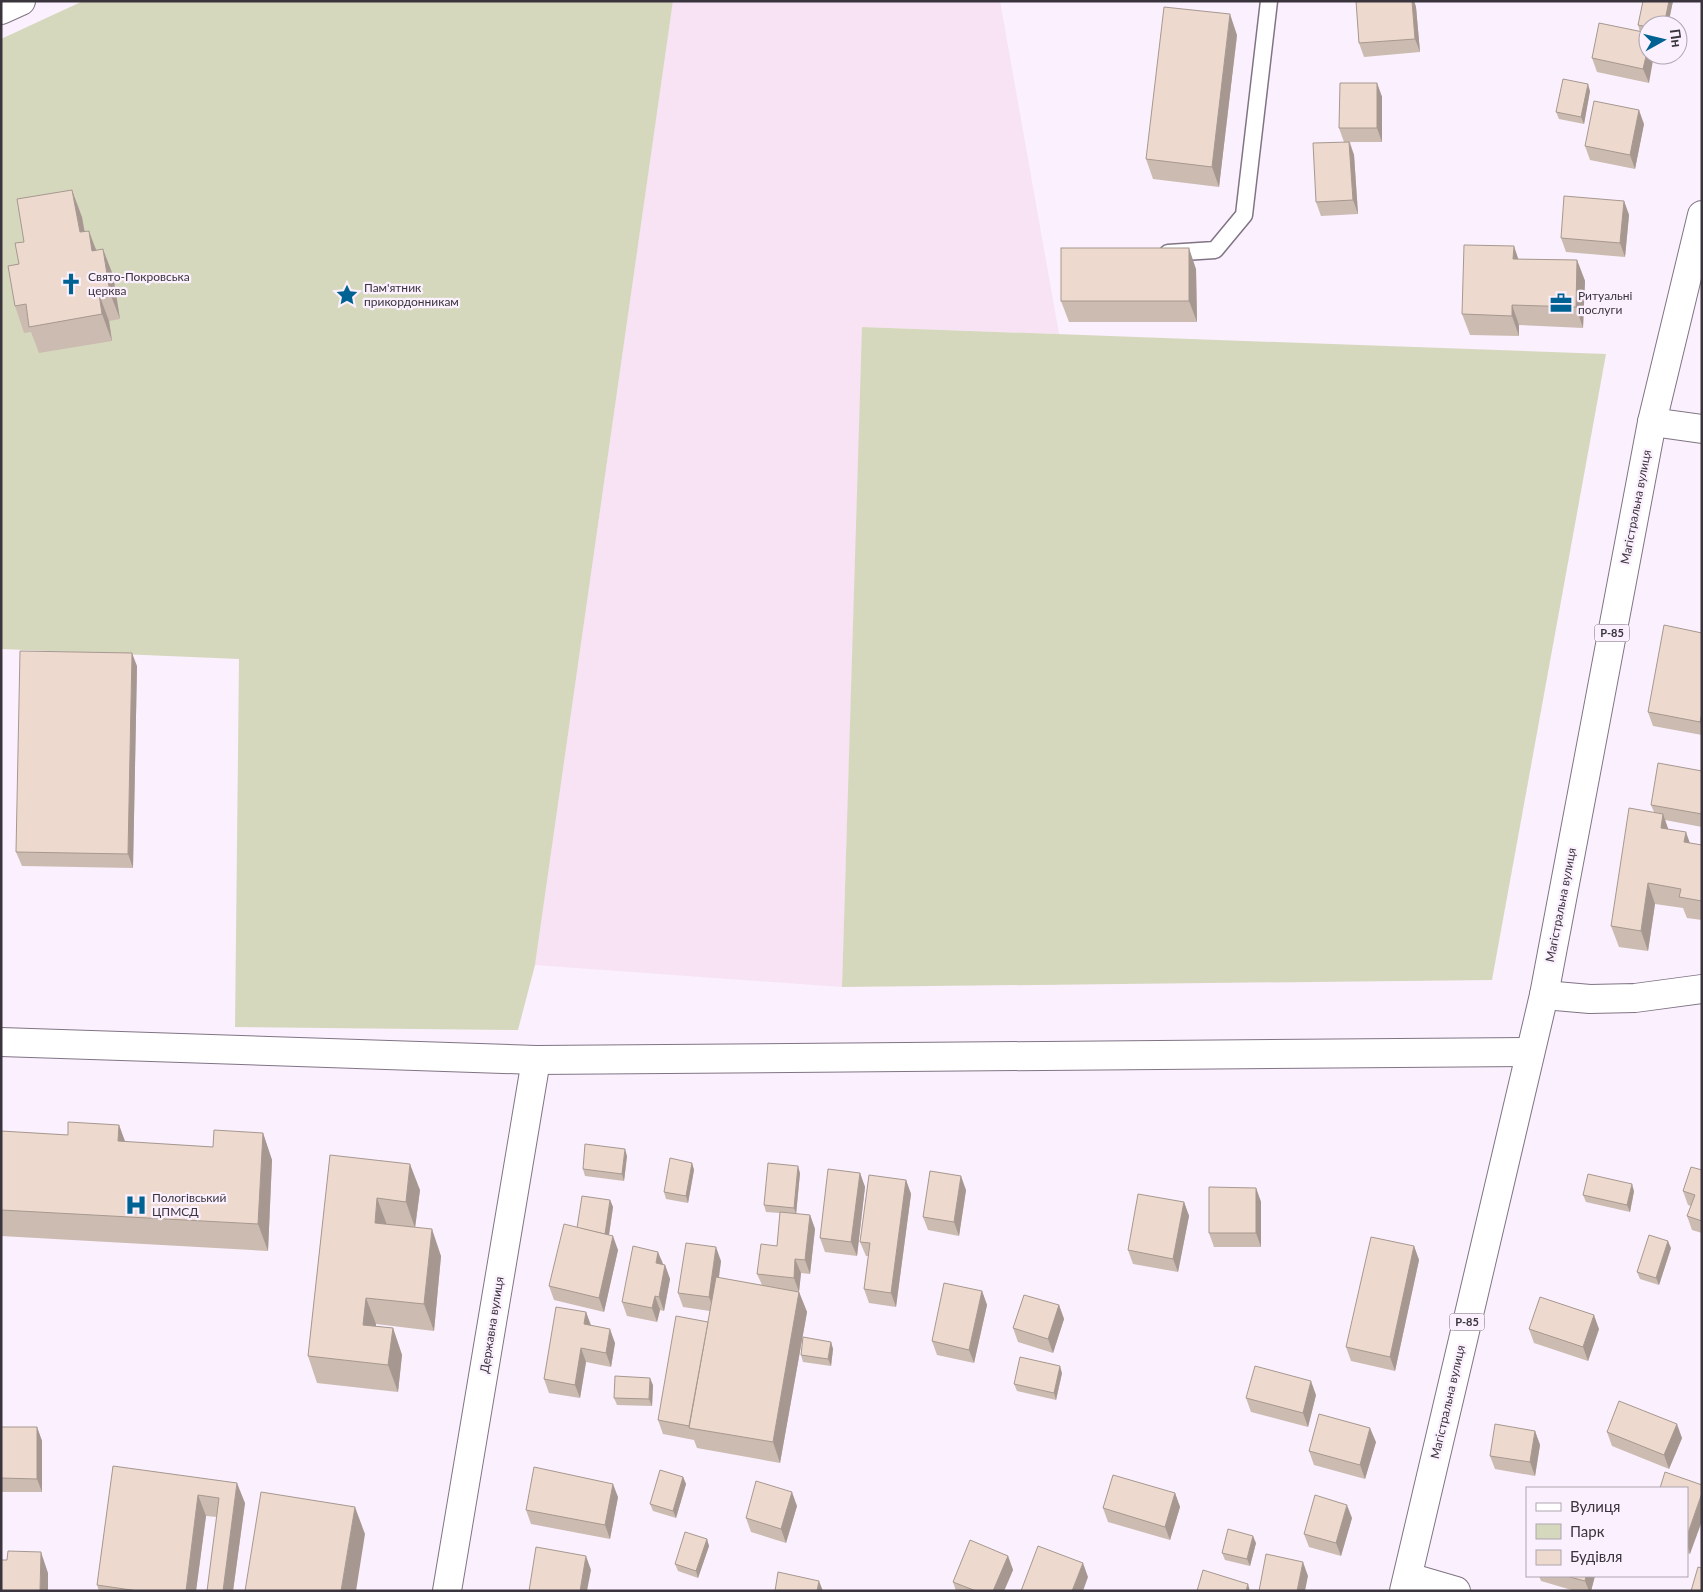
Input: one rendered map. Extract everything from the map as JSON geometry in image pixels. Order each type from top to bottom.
[{"type":"street","points":[[1,10],[21,1]]},
{"type":"street","name":"Магістральна вулиця","points":[[1406,1584],[1544,995],[1652,422],[1702,215]]},
{"type":"street","points":[[1652,422],[1702,429]]},
{"type":"street","points":[[1544,995],[1590,999],[1635,998],[1702,989]]},
{"type":"street","points":[[1,1042],[536,1060],[1530,1052]]},
{"type":"street","name":"Державна вулиця","points":[[448,1591],[536,1060]]},
{"type":"street","points":[[1406,1584],[1456,1591]]},
{"type":"lane","points":[[1149,254],[1215,250],[1244,215],[1269,1]]},
{"type":"shaded area","points":[[673,1],[1000,1],[1059,334],[863,327],[842,987],[535,965]]},
{"type":"green space","points":[[83,1],[673,1],[535,965],[518,1030],[235,1027],[239,659],[1,649],[1,39]]},
{"type":"green space","points":[[862,327],[1606,354],[1492,980],[842,987]]},
{"type":"building","points":[[1356,1],[1412,1],[1415,39],[1359,43]]},
{"type":"building","points":[[1643,1],[1669,1],[1666,15],[1640,15]]},
{"type":"building","points":[[1164,7],[1230,14],[1212,167],[1146,159]]},
{"type":"building","points":[[1599,23],[1638,31],[1638,65],[1644,65],[1643,69],[1592,58]]},
{"type":"building","points":[[1563,79],[1588,84],[1581,117],[1556,112]]},
{"type":"building","points":[[1340,83],[1377,83],[1377,128],[1339,128]]},
{"type":"building","points":[[1594,101],[1639,110],[1630,155],[1585,146]]},
{"type":"building","points":[[1349,142],[1353,200],[1316,202],[1313,143]]},
{"type":"building","name":"Свято-Покровська церква","points":[[72,190],[80,232],[89,231],[92,251],[103,249],[110,293],[99,294],[102,314],[29,327],[26,304],[15,306],[8,266],[19,264],[15,243],[24,242],[17,199]]},
{"type":"building","points":[[1564,196],[1624,201],[1620,243],[1561,238]]},
{"type":"building","points":[[1464,245],[1514,246],[1513,259],[1577,260],[1576,307],[1512,305],[1512,316],[1462,314]]},
{"type":"building","points":[[1061,248],[1189,248],[1189,301],[1061,301]]},
{"type":"building","points":[[1664,625],[1702,633],[1702,713],[1700,722],[1648,712]]},
{"type":"building","points":[[20,651],[132,653],[128,854],[16,852]]},
{"type":"building","points":[[1658,763],[1702,771],[1702,814],[1651,805]]},
{"type":"building","points":[[1629,808],[1663,814],[1661,828],[1686,832],[1684,842],[1702,845],[1702,901],[1679,897],[1681,889],[1648,883],[1641,931],[1611,926]]},
{"type":"building","name":"Пологівський ЦПМСД","points":[[68,1122],[119,1125],[118,1141],[213,1147],[214,1130],[263,1133],[258,1224],[1,1210],[1,1131],[68,1135]]},
{"type":"building","points":[[585,1144],[625,1149],[622,1174],[583,1169]]},
{"type":"building","points":[[330,1155],[410,1164],[406,1202],[377,1198],[375,1223],[432,1229],[424,1304],[366,1298],[363,1325],[393,1328],[388,1365],[308,1356]]},
{"type":"building","points":[[670,1158],[692,1163],[686,1196],[664,1192]]},
{"type":"building","points":[[768,1163],[798,1166],[794,1208],[764,1205]]},
{"type":"building","points":[[1691,1167],[1702,1170],[1702,1221],[1687,1216],[1695,1195],[1683,1191]]},
{"type":"building","points":[[828,1169],[860,1173],[851,1242],[820,1238]]},
{"type":"building","points":[[930,1171],[961,1176],[954,1222],[923,1217]]},
{"type":"building","points":[[1588,1174],[1632,1184],[1627,1205],[1583,1195]]},
{"type":"building","points":[[869,1175],[906,1180],[891,1293],[864,1289],[870,1243],[860,1242]]},
{"type":"building","points":[[1209,1187],[1256,1188],[1256,1233],[1209,1233]]},
{"type":"building","points":[[1138,1194],[1184,1202],[1173,1259],[1128,1250]]},
{"type":"building","points":[[582,1196],[610,1200],[605,1234],[577,1228]]},
{"type":"building","points":[[780,1212],[810,1215],[805,1260],[795,1259],[794,1278],[757,1274],[761,1244],[777,1246]]},
{"type":"building","points":[[564,1224],[613,1236],[599,1298],[549,1286]]},
{"type":"building","points":[[1649,1235],[1668,1241],[1656,1278],[1637,1272]]},
{"type":"building","points":[[1371,1237],[1414,1246],[1390,1357],[1346,1347]]},
{"type":"building","points":[[686,1243],[716,1247],[709,1297],[678,1293]]},
{"type":"building","points":[[633,1246],[658,1252],[656,1263],[665,1265],[659,1297],[655,1296],[652,1308],[622,1302]]},
{"type":"building","points":[[716,1277],[799,1292],[773,1442],[689,1428]]},
{"type":"building","points":[[944,1283],[982,1291],[969,1350],[932,1341]]},
{"type":"building","points":[[1024,1295],[1059,1305],[1048,1339],[1013,1328]]},
{"type":"building","points":[[1540,1297],[1594,1315],[1583,1347],[1529,1329]]},
{"type":"building","points":[[556,1307],[586,1312],[584,1324],[610,1329],[606,1353],[581,1348],[575,1385],[544,1379]]},
{"type":"building","points":[[676,1316],[708,1322],[689,1426],[658,1420]]},
{"type":"building","points":[[803,1337],[831,1342],[828,1359],[801,1355]]},
{"type":"building","points":[[1020,1357],[1060,1366],[1054,1393],[1014,1384]]},
{"type":"building","points":[[1255,1366],[1311,1381],[1303,1413],[1246,1398]]},
{"type":"building","points":[[615,1376],[650,1378],[649,1399],[614,1398]]},
{"type":"building","points":[[1619,1401],[1677,1424],[1664,1455],[1607,1432]]},
{"type":"building","points":[[1319,1414],[1370,1428],[1360,1465],[1309,1451]]},
{"type":"building","points":[[1495,1424],[1535,1431],[1530,1462],[1490,1456]]},
{"type":"building","points":[[1,1427],[37,1427],[37,1479],[1,1478]]},
{"type":"building","points":[[113,1466],[237,1483],[223,1591],[207,1591],[219,1498],[198,1495],[186,1591],[138,1591],[97,1585]]},
{"type":"building","points":[[534,1467],[613,1484],[605,1525],[526,1510]]},
{"type":"building","points":[[660,1470],[683,1477],[673,1511],[650,1504]]},
{"type":"building","points":[[1665,1472],[1702,1485],[1702,1493],[1688,1533],[1688,1487],[1660,1487]]},
{"type":"building","points":[[1113,1475],[1175,1493],[1165,1527],[1103,1508]]},
{"type":"building","points":[[756,1481],[792,1492],[781,1529],[746,1518]]},
{"type":"building","points":[[261,1492],[355,1507],[341,1591],[245,1591]]},
{"type":"building","points":[[1315,1495],[1347,1505],[1336,1543],[1304,1534]]},
{"type":"building","points":[[1228,1529],[1253,1536],[1247,1559],[1222,1553]]},
{"type":"building","points":[[685,1532],[707,1539],[696,1571],[675,1564]]},
{"type":"building","points":[[970,1540],[1008,1556],[993,1591],[976,1591],[953,1582]]},
{"type":"building","points":[[1038,1546],[1083,1563],[1072,1591],[1021,1591]]},
{"type":"building","points":[[536,1547],[586,1556],[580,1591],[529,1591]]},
{"type":"building","points":[[8,1551],[41,1552],[40,1591],[1,1591],[1,1560],[7,1560]]},
{"type":"building","points":[[1266,1554],[1303,1562],[1297,1591],[1259,1591]]},
{"type":"building","points":[[1698,1567],[1702,1568],[1702,1591],[1691,1591]]},
{"type":"building","points":[[1203,1570],[1248,1584],[1246,1591],[1197,1591]]},
{"type":"building","points":[[778,1572],[819,1581],[817,1591],[775,1591]]},
{"type":"building","points":[[1570,1577],[1586,1577],[1585,1581]]},
{"type":"place","name":"Свято-Покровська церква","points":[[71,284]]},
{"type":"place","name":"Пам'ятник прикордонникам","points":[[347,295]]},
{"type":"place","name":"Ритуальні послуги","points":[[1561,303]]},
{"type":"place","name":"Пологівський ЦПМСД","points":[[136,1205]]}]
